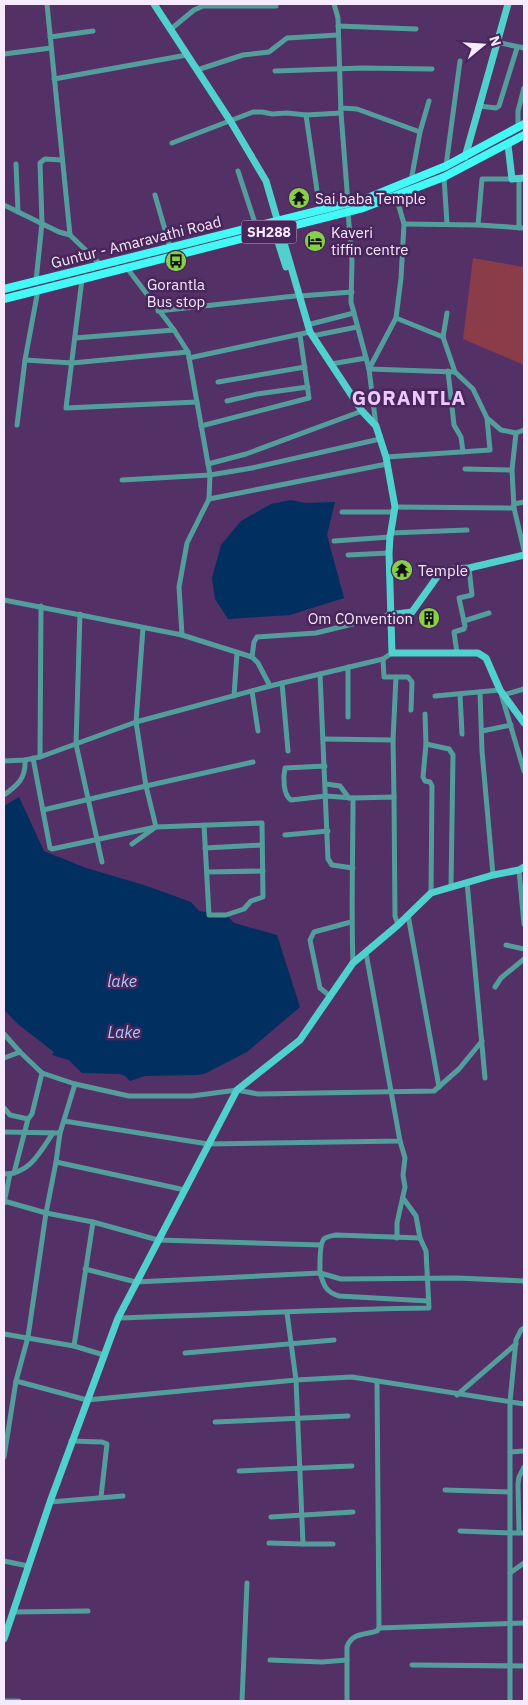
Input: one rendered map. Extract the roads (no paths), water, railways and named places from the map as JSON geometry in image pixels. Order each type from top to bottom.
[{"type":"main road","name":"Guntur - Amaravathi Road","points":[[4,290],[100,264],[256,226],[276,226],[320,211],[348,208],[465,157],[521,126]]},
{"type":"main road","name":"Guntur - Amaravathi Road","points":[[4,299],[396,196],[444,177],[524,135]]},
{"type":"street","points":[[48,4],[70,235]]},
{"type":"street","points":[[154,4],[266,181],[276,226],[297,296],[307,317],[309,328],[362,411],[376,426]]},
{"type":"street","points":[[334,4],[338,18],[351,302],[366,358],[376,426],[386,460],[395,509],[389,553],[389,615],[392,653]]},
{"type":"street","points":[[465,157],[508,4]]},
{"type":"street","points":[[171,29],[194,10],[203,6],[276,6]]},
{"type":"street","points":[[338,26],[416,29]]},
{"type":"street","points":[[50,37],[93,31]]},
{"type":"street","points":[[197,70],[243,55],[269,52],[287,38],[338,35]]},
{"type":"street","points":[[496,42],[524,48]]},
{"type":"street","points":[[4,54],[51,48]]},
{"type":"street","points":[[480,106],[496,108],[499,106],[517,48]]},
{"type":"street","points":[[54,79],[187,55]]},
{"type":"street","points":[[446,166],[460,61]]},
{"type":"street","points":[[275,71],[432,69]]},
{"type":"street","points":[[521,126],[518,111],[524,88]]},
{"type":"street","points":[[411,181],[420,132],[429,100]]},
{"type":"street","points":[[172,143],[258,112],[306,114],[357,109],[420,132]]},
{"type":"street","points":[[306,114],[320,211]]},
{"type":"street","points":[[404,224],[478,225],[522,228],[518,179],[508,145]]},
{"type":"street","points":[[36,281],[42,223],[40,164],[45,159],[62,160]]},
{"type":"street","points":[[16,164],[18,212]]},
{"type":"street","points":[[238,171],[256,226]]},
{"type":"street","points":[[444,177],[447,224]]},
{"type":"street","points":[[478,225],[482,179],[518,179]]},
{"type":"street","points":[[155,195],[170,247]]},
{"type":"street","points":[[368,369],[396,318],[401,278],[404,224],[396,196]]},
{"type":"street","points":[[4,204],[59,232],[70,235],[100,264]]},
{"type":"street","points":[[127,268],[174,330],[188,355],[210,475],[209,499],[187,542],[179,586],[182,635]]},
{"type":"street","points":[[82,279],[66,408],[197,402]]},
{"type":"street","points":[[17,425],[25,360],[38,290]]},
{"type":"street","points":[[158,311],[352,292]]},
{"type":"street","points":[[25,360],[72,363],[188,355],[300,334],[309,328],[354,313]]},
{"type":"street","points":[[209,499],[386,460],[490,450],[487,418],[473,389],[455,372],[443,337],[447,313]]},
{"type":"street","points":[[396,318],[443,337]]},
{"type":"street","points":[[309,328],[357,327]]},
{"type":"street","points":[[75,338],[174,330]]},
{"type":"street","points":[[202,426],[307,399],[309,396],[300,334]]},
{"type":"street","points":[[331,364],[366,358]]},
{"type":"street","points":[[218,382],[305,367]]},
{"type":"street","points":[[368,369],[455,372]]},
{"type":"street","points":[[448,371],[454,425],[461,437],[463,452]]},
{"type":"street","points":[[227,401],[257,394],[308,387]]},
{"type":"street","points":[[208,464],[251,452],[362,411]]},
{"type":"street","points":[[487,418],[501,430],[516,434],[524,430]]},
{"type":"street","points":[[516,434],[512,470],[514,506],[524,550]]},
{"type":"street","points":[[122,480],[210,475],[259,467],[380,439]]},
{"type":"street","points":[[465,469],[512,470]]},
{"type":"street","points":[[342,512],[514,506],[524,502]]},
{"type":"street","points":[[334,541],[467,530]]},
{"type":"street","points":[[348,555],[389,553]]},
{"type":"street","points":[[252,657],[254,642],[257,637],[316,633],[389,615],[412,612],[442,570],[469,568],[524,555]]},
{"type":"street","points":[[457,653],[454,632],[464,629],[459,598],[472,595],[469,568]]},
{"type":"street","points":[[4,600],[182,635],[252,657],[258,663],[270,686]]},
{"type":"street","points":[[40,757],[41,606]]},
{"type":"street","points":[[464,621],[489,613]]},
{"type":"street","points":[[80,614],[76,744],[102,862]]},
{"type":"street","points":[[143,628],[136,722],[146,786],[156,827]]},
{"type":"street","points":[[234,696],[237,653]]},
{"type":"street","points":[[4,761],[40,757],[136,722],[270,686],[383,659],[392,653],[478,653],[486,658],[501,693],[524,771]]},
{"type":"street","points":[[383,659],[384,677],[408,678],[412,682],[411,710]]},
{"type":"street","points":[[348,667],[348,717]]},
{"type":"street","points":[[320,674],[329,863],[353,868]]},
{"type":"street","points":[[396,677],[393,740],[395,916],[398,925]]},
{"type":"street","points":[[282,683],[288,751]]},
{"type":"street","points":[[435,696],[480,692],[501,693],[524,689]]},
{"type":"street","points":[[252,691],[258,731]]},
{"type":"street","points":[[480,692],[482,751],[493,875]]},
{"type":"street","points":[[501,693],[524,724]]},
{"type":"street","points":[[460,694],[462,734]]},
{"type":"street","points":[[425,714],[426,744],[423,780],[430,782],[432,786],[431,893]]},
{"type":"street","points":[[482,731],[511,725]]},
{"type":"street","points":[[323,739],[393,740]]},
{"type":"street","points":[[426,744],[449,749],[453,755],[451,886]]},
{"type":"street","points":[[33,758],[50,848],[156,827],[204,825],[262,823],[263,897],[251,901],[244,909],[226,915],[209,915],[204,825]]},
{"type":"street","points":[[4,795],[13,789],[24,777],[25,760]]},
{"type":"street","points":[[43,810],[253,762]]},
{"type":"street","points":[[325,766],[288,767],[284,770],[288,798],[291,800],[326,796],[351,798],[394,797]]},
{"type":"street","points":[[326,784],[340,786],[351,798],[353,868],[351,922],[354,963]]},
{"type":"street","points":[[4,790],[13,789]]},
{"type":"street","points":[[132,844],[156,827]]},
{"type":"street","points":[[285,835],[328,831]]},
{"type":"street","points":[[205,848],[262,846]]},
{"type":"street","points":[[4,1638],[50,1502],[118,1318],[237,1090],[300,1040],[354,963],[431,893],[451,886],[522,869],[524,924]]},
{"type":"street","points":[[207,872],[263,871]]},
{"type":"street","points":[[467,882],[485,1078]]},
{"type":"street","points":[[408,914],[439,1087]]},
{"type":"street","points":[[330,996],[320,988],[310,940],[314,932],[351,922]]},
{"type":"street","points":[[506,945],[524,949]]},
{"type":"street","points":[[366,954],[400,1141],[406,1161],[403,1175],[405,1190],[397,1223],[397,1238]]},
{"type":"street","points":[[495,987],[501,978],[524,959]]},
{"type":"street","points":[[4,1034],[42,1073],[75,1084],[129,1096],[192,1096],[237,1090],[258,1094],[434,1091],[465,1063],[482,1041]]},
{"type":"street","points":[[4,1058],[20,1052]]},
{"type":"street","points":[[42,1073],[32,1114],[28,1119],[26,1132],[9,1173],[4,1202],[46,1214],[93,1222],[158,1240],[321,1245]]},
{"type":"street","points":[[4,1457],[16,1381],[28,1337],[60,1133],[75,1084]]},
{"type":"street","points":[[4,1108],[10,1114],[28,1119]]},
{"type":"street","points":[[64,1121],[208,1144],[400,1141]]},
{"type":"street","points":[[4,1132],[60,1133]]},
{"type":"street","points":[[9,1173],[29,1166],[53,1133]]},
{"type":"street","points":[[56,1162],[184,1190]]},
{"type":"street","points":[[118,1318],[287,1313],[332,1309],[429,1308],[426,1251],[420,1238],[416,1216],[403,1198]]},
{"type":"street","points":[[74,1346],[93,1222]]},
{"type":"street","points":[[420,1238],[336,1235],[326,1237],[321,1245],[320,1273],[324,1288],[339,1296],[428,1301]]},
{"type":"street","points":[[85,1269],[136,1282],[320,1273],[341,1280],[457,1278],[524,1281]]},
{"type":"street","points":[[287,1313],[296,1380],[303,1544]]},
{"type":"street","points":[[510,1701],[510,1402],[516,1344],[518,1335],[524,1328]]},
{"type":"street","points":[[4,1334],[74,1346],[104,1355]]},
{"type":"street","points":[[185,1353],[334,1340]]},
{"type":"street","points":[[456,1395],[516,1344]]},
{"type":"street","points":[[16,1381],[87,1400],[296,1380],[352,1377],[456,1395],[524,1404]]},
{"type":"street","points":[[377,1381],[379,1628]]},
{"type":"street","points":[[215,1422],[348,1416]]},
{"type":"street","points":[[72,1441],[102,1442],[107,1444],[102,1497]]},
{"type":"street","points":[[510,1452],[524,1451]]},
{"type":"street","points":[[239,1471],[352,1466]]},
{"type":"street","points":[[460,1531],[522,1533],[518,1484],[524,1467]]},
{"type":"street","points":[[445,1490],[510,1492]]},
{"type":"street","points":[[50,1502],[123,1496]]},
{"type":"street","points":[[271,1517],[353,1512]]},
{"type":"street","points":[[269,1543],[333,1544]]},
{"type":"street","points":[[4,1561],[28,1566]]},
{"type":"street","points":[[510,1573],[524,1563]]},
{"type":"street","points":[[242,1701],[248,1583]]},
{"type":"street","points":[[13,1612],[88,1611]]},
{"type":"street","points":[[347,1701],[347,1647],[352,1638],[377,1631],[379,1628],[524,1623]]},
{"type":"street","points":[[270,1660],[322,1662],[347,1660]]},
{"type":"street","points":[[412,1665],[524,1666]]},
{"type":"street","points":[[4,1700],[19,1701]]},
{"type":"water","points":[[291,500],[305,503],[335,502],[327,535],[344,598],[290,615],[228,619],[215,599],[212,578],[221,545],[241,521],[271,504]]},
{"type":"water","name":"lake","points":[[19,797],[44,851],[86,868],[144,885],[191,902],[199,911],[226,915],[234,923],[277,935],[300,1007],[247,1052],[204,1074],[145,1076],[130,1081],[120,1074],[82,1073],[69,1060],[52,1055],[54,1052],[19,1025],[4,1010],[4,806]]},
{"type":"place","name":"Sai baba Temple","points":[[299,198]]},
{"type":"place","name":"Kaveri tiffin centre","points":[[315,241]]},
{"type":"place","name":"Gorantla Bus stop","points":[[176,261]]},
{"type":"place","name":"Temple","points":[[402,570]]},
{"type":"place","name":"Om COnvention","points":[[429,618]]},
{"type":"district","name":"GORANTLA","points":[[409,397]]},
{"type":"water label","name":"Lake","points":[[124,1032]]}]
